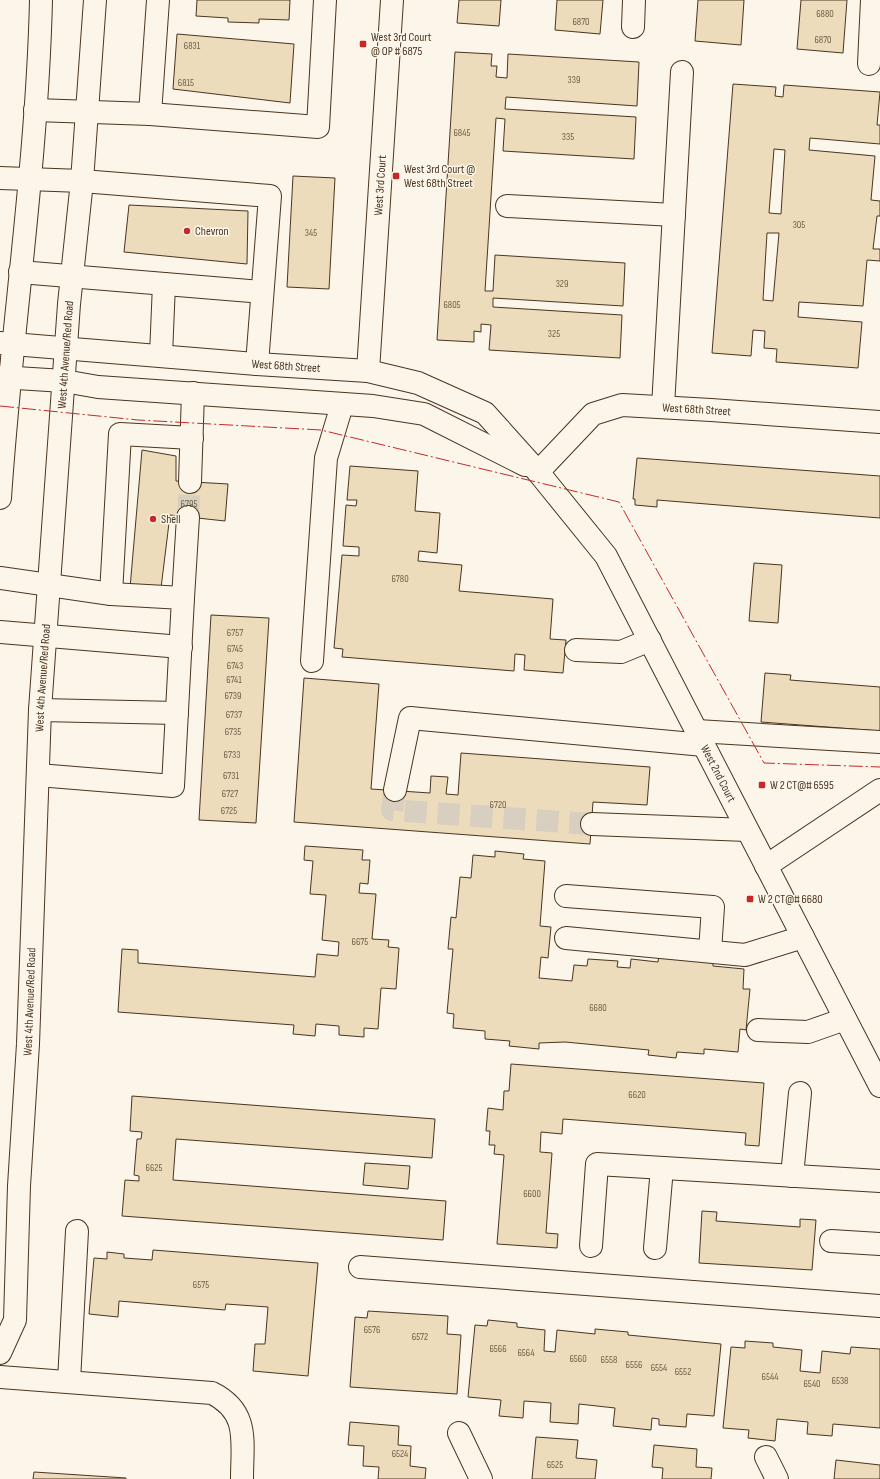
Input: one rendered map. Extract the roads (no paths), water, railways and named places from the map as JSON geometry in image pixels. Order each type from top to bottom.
[{"type":"main road","points":[[0,498],[6,344],[20,272],[35,110],[41,0]]},
{"type":"main road","name":"West 4th Avenue/Red Road","points":[[0,1353],[15,1320],[20,1186],[28,1044],[40,710],[72,277],[88,112],[95,0]]},
{"type":"main road","points":[[150,114],[158,0]]},
{"type":"main road","points":[[35,110],[150,114],[318,126],[325,0]]},
{"type":"main road","name":"West 3rd Court","points":[[368,371],[392,0]]},
{"type":"main road","points":[[633,27],[634,0]]},
{"type":"main road","points":[[869,64],[872,0]]},
{"type":"main road","points":[[663,407],[682,72]]},
{"type":"main road","points":[[0,178],[82,181],[270,196],[257,364]]},
{"type":"main road","points":[[507,206],[674,215]]},
{"type":"main road","points":[[20,272],[262,292]]},
{"type":"main road","points":[[161,356],[164,284]]},
{"type":"main road","name":"West 68th Street","points":[[6,344],[257,364],[368,371],[418,382],[485,413],[538,472],[593,414],[622,405],[880,422]]},
{"type":"main road","points":[[5,377],[64,381],[98,387],[373,406],[424,414],[538,472]]},
{"type":"main road","points":[[190,482],[193,393]]},
{"type":"main road","points":[[312,662],[326,458],[342,405]]},
{"type":"main road","points":[[111,594],[120,434],[192,438]]},
{"type":"main road","name":"West 2nd Court","points":[[538,472],[606,556],[880,1086]]},
{"type":"main road","points":[[38,775],[174,786],[188,517]]},
{"type":"main road","points":[[0,578],[111,594],[184,598]]},
{"type":"main road","points":[[0,632],[181,647]]},
{"type":"main road","points":[[576,650],[621,652],[650,640]]},
{"type":"main road","points":[[40,710],[177,713]]},
{"type":"main road","points":[[395,790],[410,718],[700,738],[880,742]]},
{"type":"main road","points":[[766,866],[880,790]]},
{"type":"main road","points":[[592,824],[747,830]]},
{"type":"main road","points":[[566,896],[713,907],[710,951]]},
{"type":"main road","points":[[566,938],[745,954],[803,937]]},
{"type":"main road","points":[[758,1030],[808,1032],[845,1019]]},
{"type":"main road","points":[[792,1176],[800,1093]]},
{"type":"main road","points":[[591,1246],[597,1164],[880,1181]]},
{"type":"main road","points":[[655,1248],[662,1168]]},
{"type":"main road","points":[[69,1381],[77,1231]]},
{"type":"main road","points":[[831,1240],[880,1244]]},
{"type":"main road","points":[[360,1267],[880,1306]]},
{"type":"main road","points":[[0,1377],[69,1381],[212,1393],[225,1400],[237,1414],[242,1431],[242,1479]]},
{"type":"main road","points":[[459,1433],[481,1479]]},
{"type":"main road","points":[[766,1457],[777,1479]]},
{"type":"tunnel","points":[[188,517],[190,482]]},
{"type":"tunnel","points":[[395,790],[392,810],[592,824]]},
{"type":"place","name":"West 3rd Court @ OP # 6875","points":[[363,44]]},
{"type":"place","name":"West 3rd Court @ West 68th Street","points":[[396,176]]},
{"type":"place","name":"Chevron","points":[[187,231]]},
{"type":"place","name":"Shell","points":[[153,519]]},
{"type":"place","name":"W 2 CT@# 6595","points":[[762,785]]},
{"type":"place","name":"W 2 CT@# 6680","points":[[750,899]]}]
